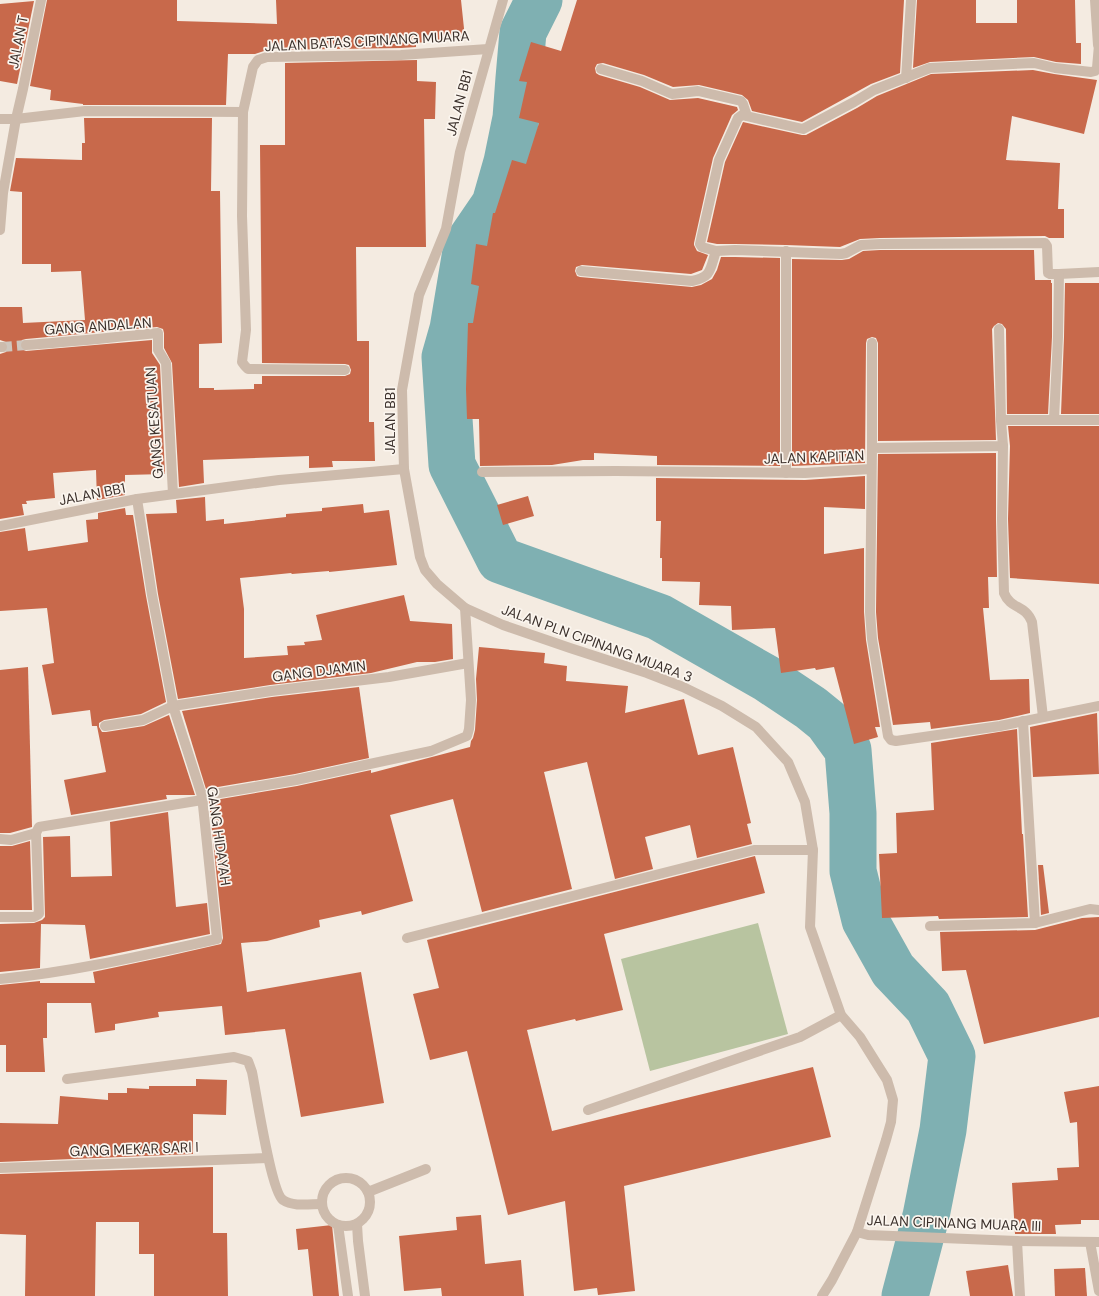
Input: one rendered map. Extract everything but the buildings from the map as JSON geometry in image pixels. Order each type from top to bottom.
[{"type":"street","name":"JALAN T","points":[[0,230],[1,193],[41,0]]},
{"type":"street","name":"JALAN BB1","points":[[0,526],[137,499],[172,494],[278,480],[404,469],[402,390],[419,295],[446,229],[460,152],[503,0]]},
{"type":"street","points":[[906,78],[911,0]]},
{"type":"street","points":[[1095,0],[1099,45],[1097,68],[1095,71],[1091,72],[1055,68],[1034,63],[930,68],[874,90],[804,129],[742,115],[738,118],[719,160],[700,244],[702,247],[716,251],[786,251],[841,254],[861,245],[1045,243],[1047,246],[1048,273],[1059,274],[1099,272]]},
{"type":"street","name":"JALAN BATAS CIPINANG MUARA","points":[[345,370],[248,369],[242,362],[246,330],[242,216],[243,112],[253,67],[258,60],[267,57],[401,55],[488,49]]},
{"type":"street","points":[[601,69],[642,81],[672,94],[698,91],[741,101],[747,116]]},
{"type":"street","points":[[0,119],[16,119],[85,111],[243,112]]},
{"type":"street","points":[[581,271],[692,281],[702,279],[709,273],[716,251]]},
{"type":"street","points":[[786,251],[786,473]]},
{"type":"street","points":[[1054,419],[1059,274]]},
{"type":"street","points":[[998,329],[1003,446],[1002,519],[1004,593],[1011,603],[1023,609],[1029,615],[1032,622],[1043,718]]},
{"type":"street","name":"GANG ANDALAN","points":[[26,345],[79,342],[158,333],[158,350]]},
{"type":"street","points":[[872,343],[872,448]]},
{"type":"street","name":"GANG KESATUAN","points":[[158,350],[166,363],[172,494]]},
{"type":"street","points":[[1001,420],[1099,420]]},
{"type":"street","name":"JALAN KAPITAN","points":[[482,472],[616,471],[786,473],[871,469],[872,448],[1003,446]]},
{"type":"street","name":"JALAN PLN CIPINANG MUARA 3","points":[[404,469],[420,557],[425,570],[437,584],[465,608],[503,625],[647,673],[683,687],[722,706],[756,727],[788,762],[805,802],[813,850],[810,927],[841,1015],[860,1037],[887,1080],[893,1100],[891,1122],[857,1232]]},
{"type":"street","points":[[871,469],[870,612],[872,639],[888,736],[891,740],[896,741],[1000,726],[1099,706]]},
{"type":"street","name":"GANG HIDAYAH","points":[[0,979],[43,975],[128,960],[217,939],[202,798],[173,706],[152,595],[137,499]]},
{"type":"street","points":[[0,917],[34,917],[38,914],[36,833],[39,827],[296,780],[431,751],[468,736],[470,700],[465,608]]},
{"type":"street","name":"GANG DJAMIN","points":[[105,726],[143,720],[173,706],[271,691],[389,677],[468,662]]},
{"type":"street","points":[[1022,721],[1035,923]]},
{"type":"street","points":[[0,839],[11,840],[36,833]]},
{"type":"street","points":[[407,938],[754,850],[813,850]]},
{"type":"street","points":[[930,926],[1035,923],[1090,909],[1099,910]]},
{"type":"street","points":[[588,1110],[800,1037],[841,1015]]},
{"type":"street","points":[[67,1078],[234,1057],[248,1061],[252,1072],[268,1158],[278,1194],[282,1200],[291,1204],[322,1204]]},
{"type":"street","name":"GANG MEKAR SARI I","points":[[0,1168],[268,1158]]},
{"type":"street","points":[[368,1192],[426,1169]]},
{"type":"street","points":[[345,1178],[362,1184],[368,1192],[370,1201],[369,1210],[364,1218],[357,1224],[348,1226],[338,1225],[330,1220],[324,1213],[322,1204],[324,1194],[328,1186],[345,1178]]},
{"type":"street","points":[[357,1224],[364,1296]]},
{"type":"street","points":[[338,1225],[348,1296]]},
{"type":"street","name":"JALAN CIPINANG MUARA III","points":[[822,1296],[857,1232],[868,1235],[1017,1241],[1095,1242]]},
{"type":"street","points":[[1017,1241],[1020,1296]]},
{"type":"street","points":[[1095,1242],[1099,1291]]},
{"type":"green space","points":[[758,923],[788,1034],[650,1071],[621,959]]},
{"type":"waterway","points":[[539,0],[523,32],[516,118],[507,162],[495,204],[467,245],[453,329],[445,357],[452,465],[500,560],[659,617],[766,678],[811,708],[827,721],[848,750],[853,813],[853,871],[865,920],[893,970],[928,1007],[952,1056],[943,1130],[926,1216],[905,1296]]},
{"type":"tunnel","points":[[2,347],[26,345]]}]
